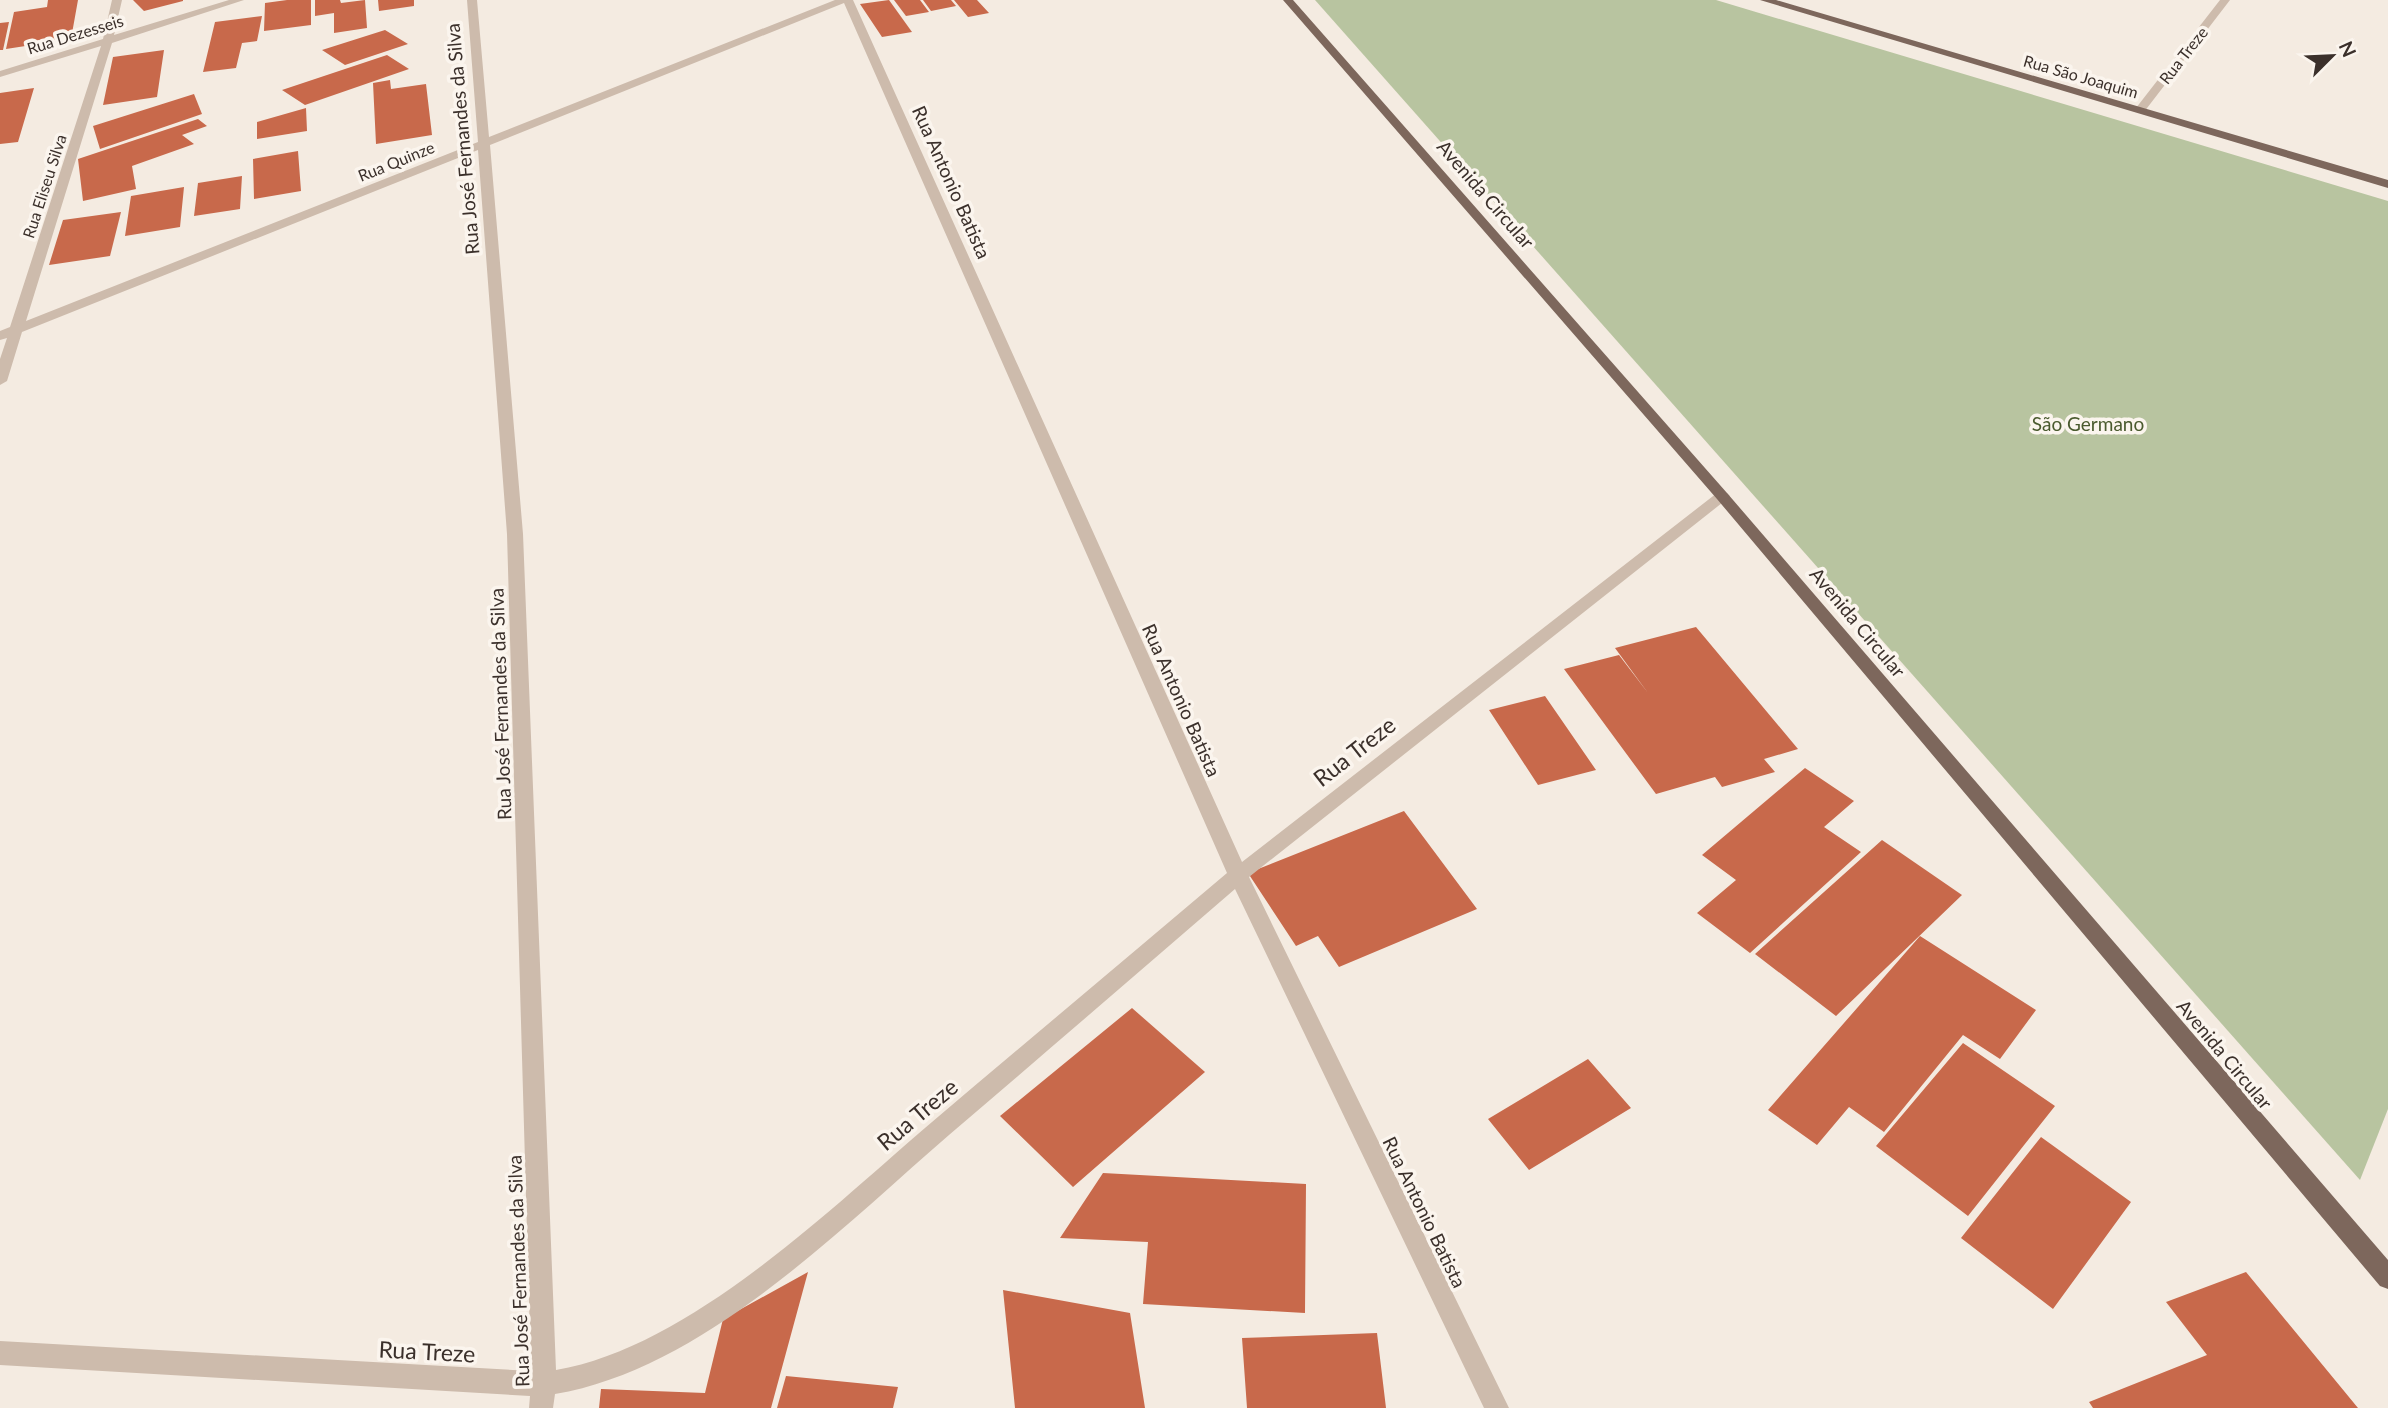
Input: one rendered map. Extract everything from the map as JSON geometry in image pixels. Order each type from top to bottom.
[{"type":"main road","name":"Avenida Circular","points":[[1288,0],[1722,496],[2388,1278]]},
{"type":"main road","name":"Rua São Joaquim","points":[[1765,0],[2388,184]]},
{"type":"street","name":"Rua Eliseu Silva","points":[[0,381],[108,40],[117,0]]},
{"type":"street","name":"Rua Dezesseis","points":[[0,74],[239,0]]},
{"type":"street","name":"Rua José Fernandes da Silva","points":[[472,0],[515,534],[544,1384],[541,1408]]},
{"type":"street","name":"Rua Quinze","points":[[0,336],[846,0]]},
{"type":"street","name":"Rua Antonio Batista","points":[[846,0],[1238,875],[1497,1408]]},
{"type":"street","name":"Rua Treze","points":[[2140,110],[2225,0]]},
{"type":"street","name":"Rua Treze","points":[[0,1353],[544,1384],[592,1375],[634,1356],[771,1274],[1238,875],[1722,496]]},
{"type":"green space","name":"São Germano","points":[[1315,0],[1716,0],[2388,201],[2388,1109],[2360,1180]]},
{"type":"building","points":[[48,0],[78,0],[71,39],[6,49],[14,12],[47,7]]},
{"type":"building","points":[[133,0],[183,0],[183,1],[144,11]]},
{"type":"building","points":[[311,0],[311,25],[264,31],[265,3]]},
{"type":"building","points":[[315,0],[340,0],[341,3],[365,0],[367,28],[334,33],[334,13],[315,16]]},
{"type":"building","points":[[378,0],[414,0],[414,6],[379,11]]},
{"type":"building","points":[[889,0],[912,32],[882,37],[860,4]]},
{"type":"building","points":[[894,0],[920,0],[929,12],[906,16]]},
{"type":"building","points":[[923,0],[951,0],[956,6],[931,11]]},
{"type":"building","points":[[954,0],[977,0],[989,13],[968,17]]},
{"type":"building","points":[[262,16],[257,41],[242,43],[236,68],[203,72],[215,22]]},
{"type":"building","points":[[9,22],[3,50],[0,50],[0,23]]},
{"type":"building","points":[[385,30],[408,44],[345,65],[322,50]]},
{"type":"building","points":[[164,50],[157,97],[103,105],[113,57]]},
{"type":"building","points":[[387,55],[409,69],[305,105],[282,90]]},
{"type":"building","points":[[390,80],[391,89],[426,84],[432,135],[376,144],[373,83]]},
{"type":"building","points":[[34,88],[18,142],[0,144],[0,93]]},
{"type":"building","points":[[194,94],[202,114],[100,149],[93,126]]},
{"type":"building","points":[[306,108],[307,131],[257,139],[257,122]]},
{"type":"building","points":[[198,119],[207,126],[182,135],[194,144],[132,166],[136,189],[83,201],[78,159]]},
{"type":"building","points":[[298,151],[301,191],[254,199],[253,159]]},
{"type":"building","points":[[242,176],[240,209],[194,216],[198,183]]},
{"type":"building","points":[[184,187],[180,227],[125,236],[131,196]]},
{"type":"building","points":[[121,212],[110,256],[49,265],[63,220]]},
{"type":"building","points":[[1696,627],[1798,749],[1764,759],[1775,772],[1722,787],[1715,777],[1656,794],[1564,669],[1619,655],[1648,693],[1615,648]]},
{"type":"building","points":[[1545,696],[1596,770],[1538,785],[1489,710]]},
{"type":"building","points":[[1805,768],[1854,801],[1824,827],[1861,852],[1750,953],[1697,913],[1736,880],[1702,855]]},
{"type":"building","points":[[1404,811],[1477,909],[1339,967],[1318,936],[1296,946],[1248,873]]},
{"type":"building","points":[[1882,840],[1962,895],[1836,1016],[1755,954]]},
{"type":"building","points":[[1920,936],[2036,1010],[2000,1059],[1963,1035],[1884,1132],[1849,1107],[1817,1145],[1768,1110]]},
{"type":"building","points":[[1132,1008],[1205,1072],[1073,1187],[1000,1116]]},
{"type":"building","points":[[1963,1043],[2055,1106],[1968,1216],[1876,1146]]},
{"type":"building","points":[[1588,1059],[1631,1108],[1529,1170],[1488,1119]]},
{"type":"building","points":[[2041,1137],[2131,1202],[2053,1309],[1961,1238]]},
{"type":"building","points":[[1103,1173],[1306,1184],[1305,1313],[1143,1304],[1148,1242],[1060,1238]]},
{"type":"building","points":[[808,1272],[771,1408],[599,1408],[601,1389],[705,1393],[723,1319]]},
{"type":"building","points":[[2246,1272],[2358,1408],[2093,1408],[2089,1402],[2207,1355],[2166,1302]]},
{"type":"building","points":[[1003,1290],[1130,1313],[1145,1408],[1015,1408]]},
{"type":"building","points":[[1377,1333],[1386,1408],[1247,1408],[1242,1338]]},
{"type":"building","points":[[786,1376],[898,1387],[893,1408],[777,1408]]}]
